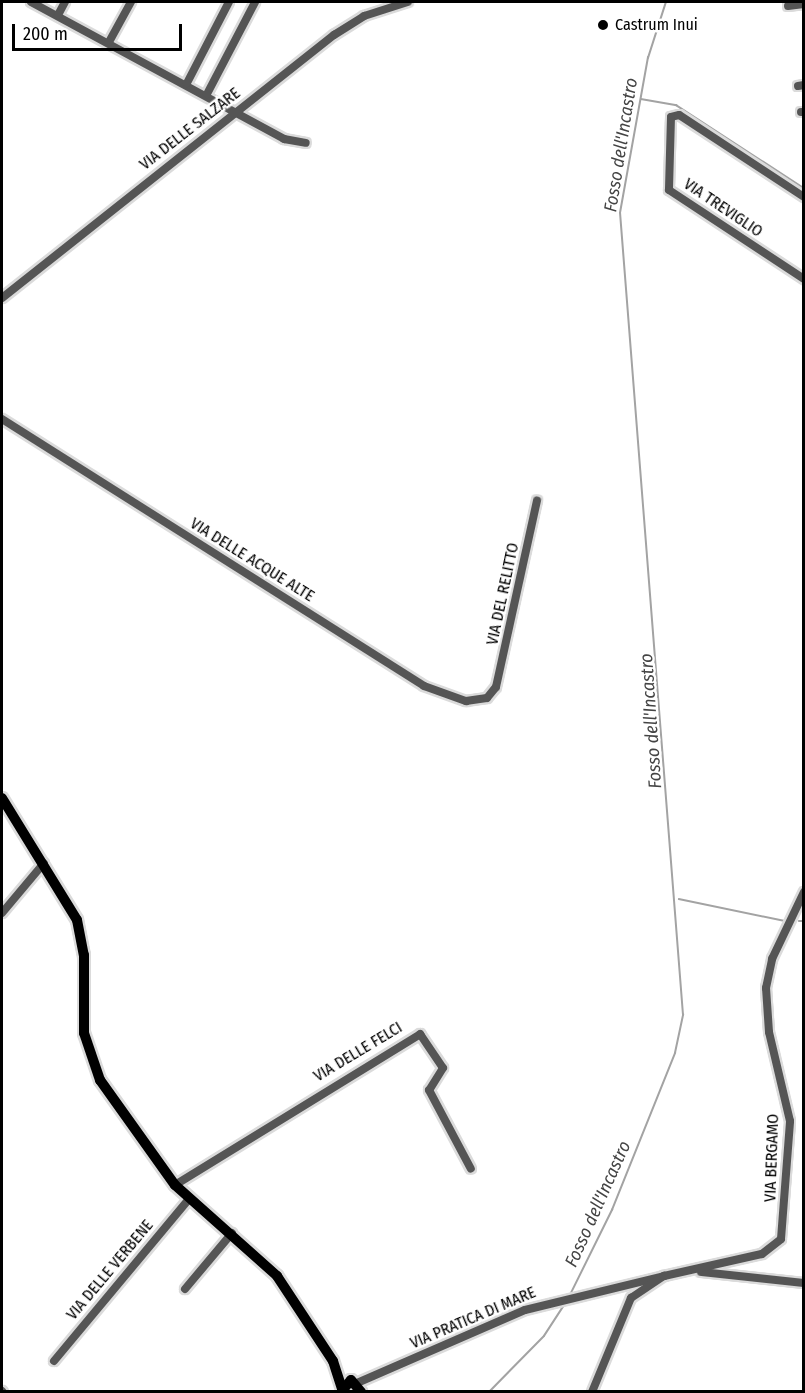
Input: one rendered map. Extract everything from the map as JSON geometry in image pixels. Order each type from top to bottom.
[{"type":"main road","points":[[2,798],[72,907],[82,935],[83,1028],[93,1066],[175,1185],[232,1233],[277,1276],[338,1371],[357,1386]]},
{"type":"main road","points":[[338,1371],[342,1390],[357,1386]]},
{"type":"street","points":[[31,2],[238,110],[284,139],[306,143]]},
{"type":"street","points":[[58,15],[65,2]]},
{"type":"street","points":[[109,42],[131,2]]},
{"type":"street","points":[[187,83],[229,2]]},
{"type":"street","points":[[207,94],[255,2]]},
{"type":"street","name":"VIA DELLE SALZARE","points":[[2,298],[350,24],[408,2]]},
{"type":"street","points":[[788,6],[804,4]]},
{"type":"street","name":"VIA TREVIGLIO","points":[[804,197],[679,116],[671,117],[669,190],[804,279]]},
{"type":"street","name":"VIA DELLE ACQUE ALTE","points":[[2,419],[427,688],[468,702],[493,693]]},
{"type":"street","name":"VIA DEL RELITTO","points":[[493,693],[521,593],[537,500]]},
{"type":"street","points":[[2,913],[44,863]]},
{"type":"street","name":"VIA BERGAMO","points":[[664,1276],[766,1252],[782,1237],[790,1115],[768,1032],[765,988],[772,959],[804,892]]},
{"type":"street","name":"VIA DELLE FELCI","points":[[175,1185],[420,1034],[443,1068],[429,1090],[471,1169]]},
{"type":"street","name":"VIA DELLE VERBENE","points":[[54,1361],[189,1199]]},
{"type":"street","points":[[185,1289],[232,1233]]},
{"type":"street","name":"VIA PRATICA DI MARE","points":[[357,1386],[549,1303],[585,1293],[664,1276],[732,1273],[804,1283]]},
{"type":"street","points":[[592,1392],[627,1303],[664,1276]]},
{"type":"waterway","name":"Fosso dell'Incastro","points":[[570,1295],[612,1210],[675,1053],[683,1015],[620,213],[648,58],[666,2]]},
{"type":"waterway","points":[[641,99],[676,105],[804,188]]},
{"type":"waterway","points":[[679,899],[785,921]]},
{"type":"waterway","points":[[799,921],[804,921]]},
{"type":"waterway","name":"Fosso dell'Incastro","points":[[489,1392],[544,1336],[565,1304]]},
{"type":"place","name":"Castrum Inui","points":[[603,25]]}]
